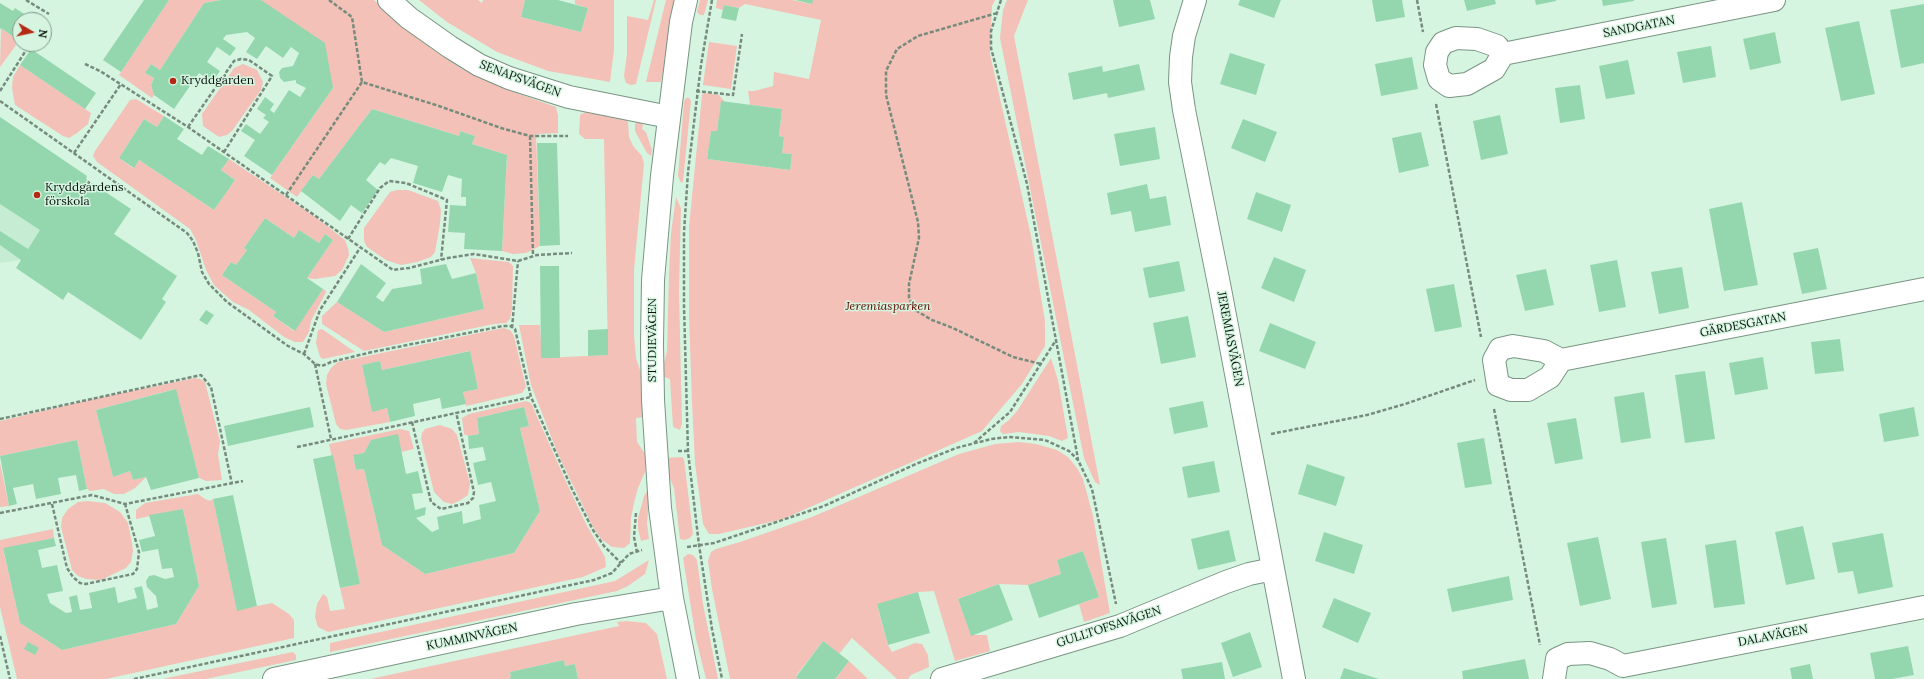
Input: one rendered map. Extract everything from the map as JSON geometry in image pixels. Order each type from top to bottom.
[{"type":"street","name":"SENAPSVÄGEN","points":[[389,0],[409,18],[450,47],[479,65],[509,78],[569,97],[669,117]]},
{"type":"street","name":"STUDIEVÄGEN","points":[[686,0],[681,22],[672,89],[659,205],[653,280],[652,344],[656,453],[664,548],[688,679]]},
{"type":"street","name":"JEREMIASVÄGEN","points":[[1194,0],[1184,36],[1180,82],[1294,679]]},
{"type":"street","name":"SANDGATAN","points":[[1503,54],[1774,0]]},
{"type":"street","name":"GÄRDESGATAN","points":[[1562,360],[1924,289]]},
{"type":"street","points":[[1513,346],[1544,350],[1562,360],[1550,377],[1528,390],[1510,390],[1498,385],[1494,360],[1500,349],[1513,346]]},
{"type":"street","name":"GULLTOFSAVÄGEN","points":[[942,679],[1120,626],[1226,582],[1249,574],[1273,569]]},
{"type":"street","name":"KUMMINVÄGEN","points":[[274,679],[576,614],[672,598]]},
{"type":"street","name":"DALAVÄGEN","points":[[1554,679],[1557,658],[1568,654],[1590,653],[1610,659],[1621,672],[1924,607]]},
{"type":"path","points":[[26,0],[46,12]]},
{"type":"path","points":[[286,196],[362,82],[352,17],[329,0]]},
{"type":"path","points":[[712,0],[688,172],[684,232],[684,306],[688,452],[699,545],[712,629],[722,679]]},
{"type":"path","points":[[1001,0],[991,31],[991,48],[1027,184],[1078,460],[1092,489],[1120,626]]},
{"type":"path","points":[[1417,0],[1423,34]]},
{"type":"path","points":[[996,14],[918,36],[897,49],[886,72],[886,94],[918,222],[919,238],[909,284],[909,298],[915,310],[932,320],[953,328],[1013,357],[1041,364]]},
{"type":"path","points":[[672,89],[733,95],[742,34]]},
{"type":"path","points":[[0,91],[25,52]]},
{"type":"path","points":[[188,127],[234,61],[241,59],[249,60],[272,76],[224,152]]},
{"type":"path","points":[[85,64],[100,71],[188,127],[393,270],[474,254],[518,261],[533,256],[572,253]]},
{"type":"path","points":[[362,82],[439,106],[501,128],[530,136],[568,136]]},
{"type":"path","points":[[74,153],[121,84]]},
{"type":"path","points":[[1434,98],[1481,338]]},
{"type":"path","points":[[0,101],[187,233],[193,241],[198,253],[202,272],[209,284],[233,306],[288,346],[304,354],[315,364],[322,366],[331,362],[372,352],[489,328],[503,326],[515,329],[531,396],[572,489],[593,530],[604,546],[621,563]]},
{"type":"path","points":[[530,136],[533,256]]},
{"type":"path","points":[[348,239],[380,188],[389,181],[406,183],[446,200],[441,260]]},
{"type":"path","points":[[304,354],[320,310],[360,248]]},
{"type":"path","points":[[512,328],[518,261]]},
{"type":"path","points":[[972,444],[1010,412],[1056,340]]},
{"type":"path","points":[[315,364],[331,438]]},
{"type":"path","points":[[1248,438],[1367,415],[1405,404],[1496,372]]},
{"type":"path","points":[[0,419],[200,375],[212,387],[232,484]]},
{"type":"path","points":[[297,446],[531,396]]},
{"type":"path","points":[[1494,407],[1540,648]]},
{"type":"path","points":[[412,422],[431,502],[441,509],[468,503],[473,498],[474,492],[456,412]]},
{"type":"path","points":[[134,679],[594,580],[612,572],[630,554],[645,549],[714,543],[824,506],[916,464],[972,444],[991,439],[1009,437],[1045,440],[1069,451],[1078,460]]},
{"type":"path","points":[[0,513],[92,495],[125,504],[243,481]]},
{"type":"path","points":[[52,504],[67,568],[73,577],[80,583],[86,584],[133,574],[137,569],[139,552],[125,504]]},
{"type":"path","points":[[0,636],[10,679]]},
{"type":"shaded area","name":"Kryddgårdens förskola","points":[[0,117],[87,176],[40,230],[21,260],[0,263]]},
{"type":"green space","points":[[169,0],[221,0],[204,3],[160,70],[151,64],[145,73],[154,78],[151,85],[154,95],[152,98],[119,75]]},
{"type":"green space","points":[[261,0],[374,0],[432,49],[462,69],[500,87],[556,107],[558,116],[558,133],[536,134],[540,246],[526,253],[513,254],[502,251],[507,155],[472,144],[475,136],[460,131],[459,136],[372,109],[319,179],[313,175],[297,197],[270,178],[333,88]]},
{"type":"green space","points":[[419,0],[478,0],[482,3],[483,0],[525,0],[521,17],[581,32],[588,8],[575,4],[575,0],[614,0],[614,50],[610,82],[548,71],[497,52],[447,22]]},
{"type":"green space","points":[[654,0],[656,0],[636,84],[631,85],[626,83],[624,76],[627,54],[627,16],[648,20]]},
{"type":"green space","points":[[666,0],[675,0],[661,82],[646,82]]},
{"type":"green space","points":[[700,0],[708,0],[704,15],[700,15],[697,12]]},
{"type":"green space","name":"Jeremiasparken","points":[[717,0],[792,0],[811,4],[813,0],[995,0],[992,6],[990,54],[1031,236],[1045,321],[1045,346],[1022,384],[982,431],[783,519],[719,534],[709,534],[703,524],[695,463],[689,315],[689,227],[702,95],[704,93],[719,95],[725,102],[721,102],[717,131],[711,131],[707,159],[790,170],[792,154],[782,153],[784,137],[779,136],[782,109],[750,105],[748,91],[773,86],[774,72],[809,79],[821,20],[745,4],[739,8],[724,5],[723,10],[716,8]]},
{"type":"green space","points":[[1007,0],[1028,0],[1014,36],[1100,485],[1095,482],[1084,458],[1000,38],[1003,10]]},
{"type":"green space","points":[[1,28],[12,36],[12,50],[0,67]]},
{"type":"green space","points":[[709,42],[737,46],[731,89],[703,85]]},
{"type":"green space","points":[[243,64],[257,70],[263,82],[261,90],[232,131],[227,135],[219,137],[203,126],[202,114],[234,68]]},
{"type":"green space","points":[[20,65],[91,113],[88,124],[69,138],[63,136],[15,105],[12,88],[13,77]]},
{"type":"green space","points":[[686,98],[689,98],[691,101],[683,182],[681,183],[678,176],[684,102]]},
{"type":"green space","points":[[136,99],[164,116],[157,127],[144,119],[119,158],[133,168],[139,160],[214,210],[235,180],[221,170],[229,159],[314,216],[345,240],[349,255],[342,270],[335,276],[315,279],[307,278],[333,240],[325,234],[319,243],[299,230],[294,238],[265,218],[244,248],[247,250],[236,265],[231,262],[222,275],[276,312],[273,316],[294,331],[323,289],[325,290],[326,292],[311,321],[309,332],[303,342],[295,342],[284,337],[249,310],[233,302],[214,285],[206,270],[196,240],[190,229],[97,162],[93,156],[95,151],[130,100]]},
{"type":"green space","points":[[589,110],[625,119],[628,122],[629,137],[633,146],[642,156],[644,164],[634,270],[634,335],[636,358],[642,376],[644,417],[636,418],[637,442],[646,455],[645,472],[638,488],[631,518],[630,543],[624,548],[612,547],[601,539],[592,525],[558,454],[531,385],[519,325],[540,325],[542,358],[608,355],[604,139],[585,139],[579,134],[580,115]]},
{"type":"green space","points":[[638,120],[643,125],[642,129],[646,132],[652,150],[651,156],[647,153],[635,131],[635,124]]},
{"type":"green space","points":[[397,190],[408,190],[438,201],[441,210],[440,224],[435,252],[431,257],[417,262],[401,265],[386,260],[367,247],[364,241],[364,228],[390,192]]},
{"type":"green space","points":[[676,197],[681,208],[679,290],[682,424],[680,430],[673,427],[670,379],[661,376],[667,351],[671,233]]},
{"type":"green space","points":[[470,258],[509,262],[513,266],[512,309],[510,319],[506,323],[494,324],[364,351],[322,324],[322,316],[337,302],[384,332],[484,309],[476,273]]},
{"type":"green space","points":[[503,328],[510,330],[514,336],[526,387],[522,393],[466,406],[463,392],[478,389],[469,351],[382,370],[380,361],[362,365],[372,411],[387,408],[390,422],[346,430],[340,429],[336,424],[326,384],[327,375],[331,368],[338,362]]},
{"type":"green space","points":[[322,329],[355,352],[323,359],[320,357],[316,343],[318,330]]},
{"type":"green space","points":[[1051,358],[1058,380],[1068,438],[1062,441],[1049,436],[1019,432],[1003,434],[1000,431],[1001,426],[1017,411]]},
{"type":"green space","points":[[195,378],[205,382],[220,441],[218,454],[222,480],[206,481],[199,478],[175,389],[96,410],[113,477],[130,471],[133,480],[146,477],[135,488],[124,494],[114,494],[104,489],[90,491],[87,489],[77,440],[0,456],[0,421],[93,399]]},
{"type":"green space","points":[[526,401],[531,403],[586,524],[605,557],[606,567],[583,577],[328,632],[318,627],[315,617],[317,604],[323,594],[327,597],[330,611],[345,609],[340,588],[360,584],[329,444],[400,429],[409,431],[414,449],[401,452],[371,440],[364,453],[353,456],[356,470],[364,469],[382,545],[425,574],[514,553],[540,511],[520,428],[529,426],[524,407],[477,418],[479,434],[468,436],[464,434],[462,418],[469,414]]},
{"type":"green space","points":[[440,425],[452,429],[457,435],[470,483],[468,495],[452,504],[444,502],[434,492],[421,439],[422,433],[425,429]]},
{"type":"green space","points":[[1019,442],[1036,444],[1057,450],[1068,457],[1077,468],[1083,479],[1093,516],[1110,613],[1084,622],[1079,604],[1099,597],[1083,551],[1057,560],[1061,574],[1028,585],[999,584],[958,599],[971,635],[987,635],[990,651],[955,661],[934,591],[918,592],[877,605],[888,645],[892,652],[915,643],[922,644],[928,655],[929,667],[911,675],[908,679],[897,679],[852,638],[839,654],[823,641],[796,676],[799,679],[730,679],[712,589],[708,561],[711,552],[812,517],[959,454],[995,444]]},
{"type":"green space","points":[[682,457],[684,459],[693,534],[690,538],[685,540],[680,539],[674,488],[667,471],[666,458]]},
{"type":"green space","points":[[0,463],[9,506],[0,507]]},
{"type":"green space","points":[[650,487],[647,523],[649,539],[641,541],[638,529],[638,518],[644,496]]},
{"type":"green space","points":[[198,494],[210,501],[213,499],[237,610],[272,603],[289,614],[294,620],[294,638],[106,679],[17,679],[0,607],[0,540],[53,529],[54,538],[3,549],[20,623],[62,650],[176,624],[199,586],[183,509],[136,519],[136,510],[145,503]]},
{"type":"green space","points":[[88,501],[105,503],[120,512],[128,523],[132,543],[133,551],[131,562],[126,568],[101,580],[86,579],[78,576],[72,570],[61,527],[62,518],[68,509],[78,502]]},
{"type":"green space","points":[[688,554],[693,555],[697,560],[703,604],[718,679],[706,679],[696,639],[683,558]]},
{"type":"green space","points":[[649,560],[645,574],[628,586],[617,591],[330,652],[330,643],[615,581]]},
{"type":"green space","points":[[626,621],[646,623],[657,634],[667,679],[578,679],[575,664],[565,666],[564,660],[510,672],[511,678],[505,679],[370,679],[619,626],[617,622]]},
{"type":"green space","points":[[293,652],[296,655],[296,660],[206,679],[162,679]]},
{"type":"green space","points":[[849,661],[868,679],[835,679]]},
{"type":"building","points":[[144,0],[169,0],[121,72],[103,60]]},
{"type":"building","points":[[221,0],[261,0],[325,43],[333,88],[272,175],[244,156],[255,140],[241,131],[246,124],[260,134],[269,122],[263,118],[266,115],[257,109],[265,97],[274,104],[270,110],[274,113],[289,90],[300,97],[306,88],[296,83],[296,80],[284,82],[280,78],[279,72],[282,68],[293,66],[299,53],[291,47],[283,58],[266,46],[257,59],[246,52],[255,38],[247,32],[226,35],[223,39],[236,48],[230,56],[217,47],[207,62],[220,71],[212,82],[199,73],[174,109],[154,95],[151,85],[154,78],[145,73],[151,64],[160,70],[204,3]]},
{"type":"building","points":[[525,0],[558,0],[588,8],[581,32],[521,17]]},
{"type":"building","points":[[795,0],[813,0],[812,4]]},
{"type":"building","points":[[1113,0],[1150,0],[1155,19],[1119,27]]},
{"type":"building","points":[[1240,0],[1281,0],[1274,18],[1238,5]]},
{"type":"building","points":[[1372,0],[1402,0],[1405,17],[1376,22]]},
{"type":"building","points":[[1464,0],[1495,0],[1496,4],[1467,11]]},
{"type":"building","points":[[1535,0],[1556,0],[1556,1],[1536,5]]},
{"type":"building","points":[[1602,0],[1634,0],[1634,1],[1603,6]]},
{"type":"building","points":[[0,3],[13,11],[15,8],[21,12],[12,12],[12,36],[1,28],[0,30]]},
{"type":"building","points":[[1924,4],[1924,63],[1901,68],[1890,10]]},
{"type":"building","points":[[724,5],[739,8],[736,21],[721,18]]},
{"type":"building","points":[[1859,21],[1875,94],[1841,101],[1825,28]]},
{"type":"building","points":[[1775,32],[1781,63],[1750,70],[1743,39]]},
{"type":"building","points":[[1711,46],[1716,77],[1683,83],[1677,52]]},
{"type":"building","points":[[29,52],[35,52],[96,93],[85,109],[20,65]]},
{"type":"building","points":[[1230,53],[1265,64],[1256,95],[1220,84]]},
{"type":"building","points":[[1412,57],[1418,89],[1381,96],[1375,64]]},
{"type":"building","points":[[1628,60],[1635,94],[1606,99],[1599,66]]},
{"type":"building","points":[[1139,64],[1145,90],[1108,98],[1107,93],[1073,100],[1068,73],[1102,66],[1103,72]]},
{"type":"building","points":[[1580,85],[1585,119],[1560,123],[1555,88]]},
{"type":"building","points":[[721,101],[782,109],[779,136],[784,137],[782,153],[792,154],[790,170],[707,159],[711,131],[717,131]]},
{"type":"building","points":[[372,109],[459,136],[460,131],[475,136],[472,144],[507,155],[502,251],[464,249],[465,233],[448,232],[450,205],[466,206],[466,197],[461,197],[462,179],[448,175],[442,192],[413,183],[418,166],[391,158],[385,165],[380,162],[366,180],[378,190],[362,213],[351,205],[340,221],[301,191],[313,175],[319,179]]},
{"type":"building","points":[[1500,115],[1508,154],[1481,160],[1473,121]]},
{"type":"building","points":[[164,116],[184,129],[177,139],[202,155],[208,146],[229,159],[221,170],[235,180],[214,210],[139,160],[134,168],[119,158],[144,119],[157,127]]},
{"type":"building","points":[[0,117],[87,176],[86,179],[131,209],[114,234],[177,276],[162,299],[166,302],[141,340],[68,292],[63,300],[16,268],[21,260],[0,245],[0,231],[28,249],[40,230],[0,204]]},
{"type":"building","points":[[1243,119],[1277,132],[1265,162],[1231,148]]},
{"type":"building","points":[[1155,127],[1160,159],[1120,166],[1114,134]]},
{"type":"building","points":[[1421,132],[1429,166],[1399,173],[1392,138]]},
{"type":"building","points":[[537,143],[557,143],[560,245],[540,246]]},
{"type":"building","points":[[1147,184],[1150,199],[1166,196],[1171,225],[1135,232],[1131,211],[1111,215],[1107,193]]},
{"type":"building","points":[[1256,192],[1291,205],[1282,232],[1247,219]]},
{"type":"building","points":[[1742,202],[1758,285],[1724,291],[1709,209]]},
{"type":"building","points":[[265,218],[294,238],[299,230],[319,243],[325,234],[333,240],[307,278],[323,289],[295,331],[273,316],[276,312],[222,275],[231,262],[236,265],[247,250],[244,248]]},
{"type":"building","points":[[1818,248],[1827,289],[1802,294],[1793,253]]},
{"type":"building","points":[[1274,257],[1306,270],[1294,302],[1261,288]]},
{"type":"building","points":[[1617,260],[1626,307],[1599,312],[1590,265]]},
{"type":"building","points":[[1179,261],[1185,291],[1149,298],[1143,268]]},
{"type":"building","points":[[361,264],[386,283],[376,297],[383,302],[392,289],[422,284],[420,269],[446,264],[452,279],[476,273],[484,309],[384,332],[337,302]]},
{"type":"building","points":[[540,266],[559,266],[560,358],[541,358]]},
{"type":"building","points":[[1682,267],[1689,308],[1659,314],[1651,272]]},
{"type":"building","points":[[1546,269],[1554,305],[1525,311],[1516,275]]},
{"type":"building","points":[[1454,284],[1462,327],[1435,332],[1426,289]]},
{"type":"building","points":[[206,310],[214,315],[207,325],[199,320]]},
{"type":"building","points":[[1188,316],[1196,357],[1161,364],[1153,323]]},
{"type":"building","points":[[1270,323],[1316,342],[1305,369],[1259,351]]},
{"type":"building","points":[[608,329],[608,355],[588,356],[588,330]]},
{"type":"building","points":[[1840,339],[1844,371],[1815,374],[1811,342]]},
{"type":"building","points":[[470,351],[478,389],[463,392],[466,404],[442,409],[440,398],[413,404],[415,416],[390,422],[387,408],[372,412],[362,365],[380,361],[382,370]]},
{"type":"building","points":[[1763,357],[1768,389],[1735,395],[1729,363]]},
{"type":"building","points":[[1705,371],[1715,439],[1685,443],[1675,375]]},
{"type":"building","points":[[176,389],[199,478],[151,490],[146,477],[133,480],[130,471],[113,477],[96,410]]},
{"type":"building","points":[[1644,392],[1651,438],[1621,443],[1614,397]]},
{"type":"building","points":[[1203,401],[1208,427],[1174,434],[1169,408]]},
{"type":"building","points":[[310,407],[314,427],[228,446],[224,426]]},
{"type":"building","points":[[524,407],[529,426],[520,428],[540,511],[514,553],[425,574],[382,545],[364,469],[356,470],[353,455],[364,453],[371,440],[398,434],[406,474],[418,471],[423,493],[412,494],[415,510],[426,507],[425,515],[416,518],[432,532],[439,529],[437,517],[462,511],[463,524],[481,519],[479,505],[496,501],[491,482],[478,485],[473,463],[486,460],[483,447],[469,449],[468,436],[479,434],[477,418]]},
{"type":"building","points":[[1914,407],[1919,436],[1884,442],[1879,414]]},
{"type":"building","points":[[1576,418],[1583,459],[1555,464],[1547,423]]},
{"type":"building","points":[[1484,438],[1492,484],[1465,488],[1457,443]]},
{"type":"building","points":[[77,440],[87,489],[79,491],[76,475],[58,478],[61,494],[36,499],[33,484],[13,488],[17,504],[9,506],[0,456]]},
{"type":"building","points":[[333,455],[360,584],[340,588],[313,459]]},
{"type":"building","points":[[1214,461],[1220,492],[1188,498],[1182,467]]},
{"type":"building","points":[[1307,464],[1345,477],[1336,506],[1298,494]]},
{"type":"building","points":[[233,495],[257,606],[237,611],[213,499]]},
{"type":"building","points":[[183,509],[199,586],[176,624],[62,650],[20,623],[3,548],[54,538],[56,546],[38,550],[42,568],[57,565],[63,591],[47,594],[50,603],[66,613],[72,612],[69,597],[77,595],[80,610],[92,608],[89,593],[115,587],[118,603],[137,598],[134,588],[142,586],[147,610],[158,607],[156,596],[147,587],[146,581],[149,576],[154,575],[165,579],[174,577],[172,568],[162,569],[158,549],[142,552],[139,540],[155,536],[149,515]]},
{"type":"building","points":[[1803,526],[1815,579],[1786,585],[1775,532]]},
{"type":"building","points":[[1229,530],[1236,561],[1198,570],[1191,539]]},
{"type":"building","points":[[1324,532],[1363,545],[1354,574],[1315,561]]},
{"type":"building","points":[[1883,533],[1893,587],[1858,594],[1853,571],[1838,573],[1832,543]]},
{"type":"building","points":[[1598,537],[1611,599],[1580,606],[1567,543]]},
{"type":"building","points":[[1666,538],[1677,604],[1652,608],[1641,542]]},
{"type":"building","points":[[1736,540],[1745,604],[1714,608],[1705,545]]},
{"type":"building","points":[[1083,551],[1099,597],[1039,618],[1028,585],[1061,574],[1057,560]]},
{"type":"building","points":[[1509,576],[1513,600],[1452,612],[1447,589]]},
{"type":"building","points":[[999,584],[1013,620],[971,636],[958,599]]},
{"type":"building","points":[[918,592],[930,633],[888,645],[877,604]]},
{"type":"building","points":[[1334,598],[1371,613],[1358,643],[1322,627]]},
{"type":"building","points":[[1250,632],[1262,667],[1233,677],[1221,643]]},
{"type":"building","points":[[823,641],[849,661],[835,679],[799,679],[796,677]]},
{"type":"building","points":[[28,642],[39,648],[35,655],[24,649]]},
{"type":"building","points":[[1908,646],[1914,675],[1892,679],[1875,679],[1870,653]]},
{"type":"building","points":[[1525,659],[1529,679],[1463,679],[1462,671]]},
{"type":"building","points":[[564,660],[565,666],[575,664],[578,679],[507,679],[511,678],[510,672]]},
{"type":"building","points":[[1222,662],[1225,679],[1183,679],[1181,669]]},
{"type":"building","points":[[1810,664],[1813,679],[1792,679],[1790,668]]},
{"type":"building","points":[[1344,668],[1379,679],[1340,679]]},
{"type":"place","name":"Kryddgården","points":[[173,81]]},
{"type":"place","name":"Kryddgårdens förskola","points":[[37,195]]}]
